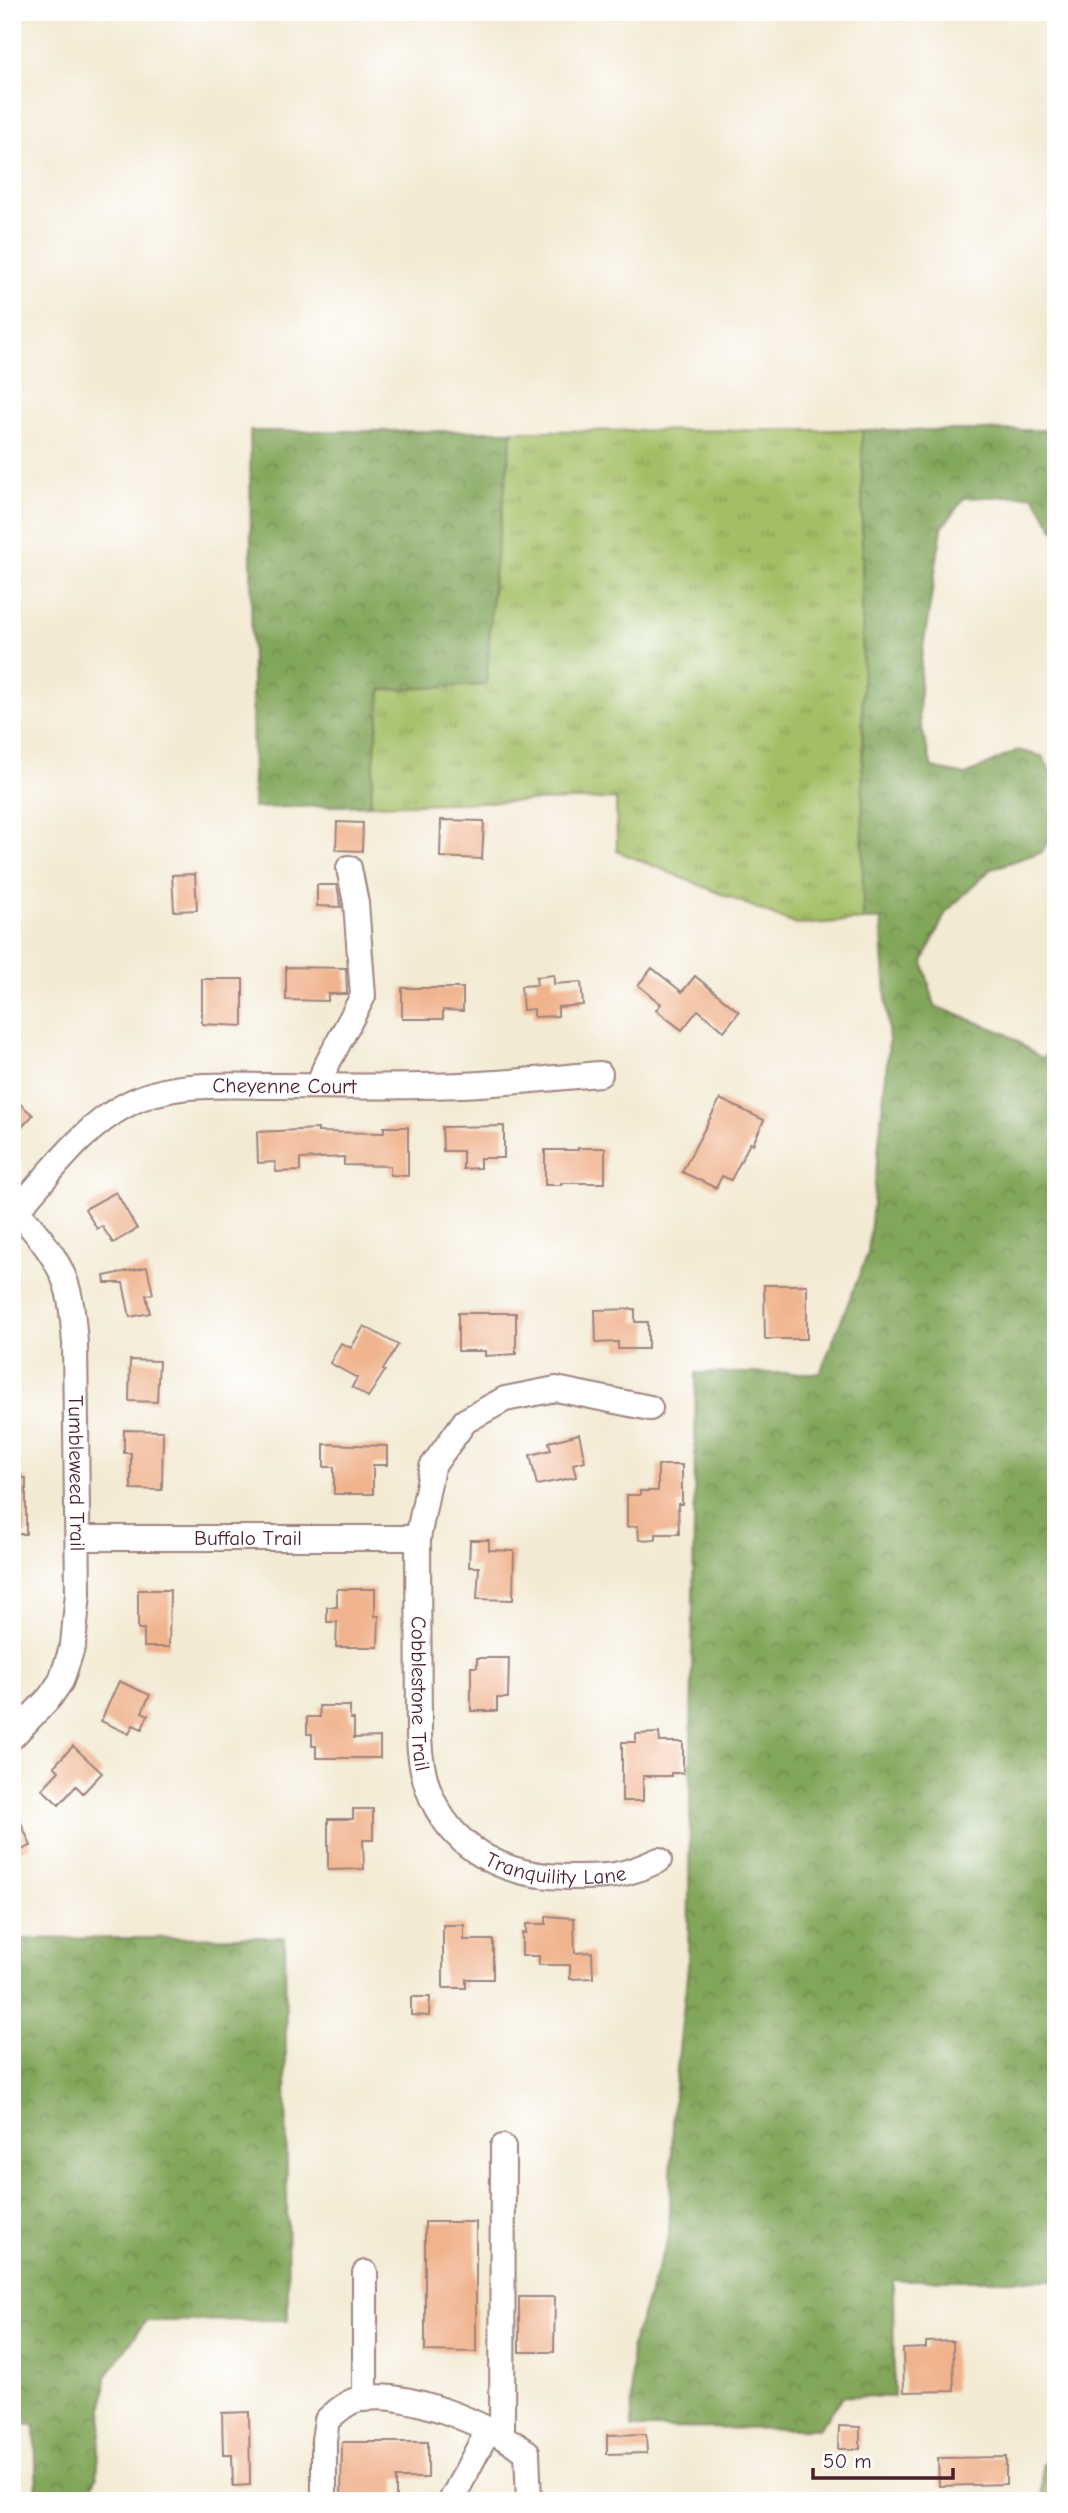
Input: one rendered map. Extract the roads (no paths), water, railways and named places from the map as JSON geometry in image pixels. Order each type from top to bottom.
[{"type":"street","points":[[319,1086],[324,1070],[363,996],[356,903],[349,868]]},
{"type":"street","name":"Cheyenne Court","points":[[14,1209],[95,1126],[126,1105],[169,1089],[210,1086],[475,1084],[600,1074]]},
{"type":"street","name":"Tumbleweed Trail","points":[[12,1737],[50,1697],[61,1681],[73,1644],[78,1593],[75,1343],[71,1307],[64,1277],[44,1243],[14,1209]]},
{"type":"street","name":"Cobblestone Trail","points":[[458,1838],[433,1801],[420,1758],[418,1538],[432,1467],[465,1421],[505,1399],[556,1389],[650,1408]]},
{"type":"street","name":"Buffalo Trail","points":[[78,1538],[418,1538]]},
{"type":"street","name":"Tranquility Lane","points":[[458,1838],[500,1865],[542,1876],[617,1876],[659,1860]]},
{"type":"street","points":[[451,2501],[495,2432],[503,2147]]},
{"type":"street","points":[[365,2273],[365,2399]]},
{"type":"street","points":[[324,2501],[327,2420],[339,2409],[353,2402],[376,2397],[407,2400],[495,2432],[527,2452],[529,2501]]}]
